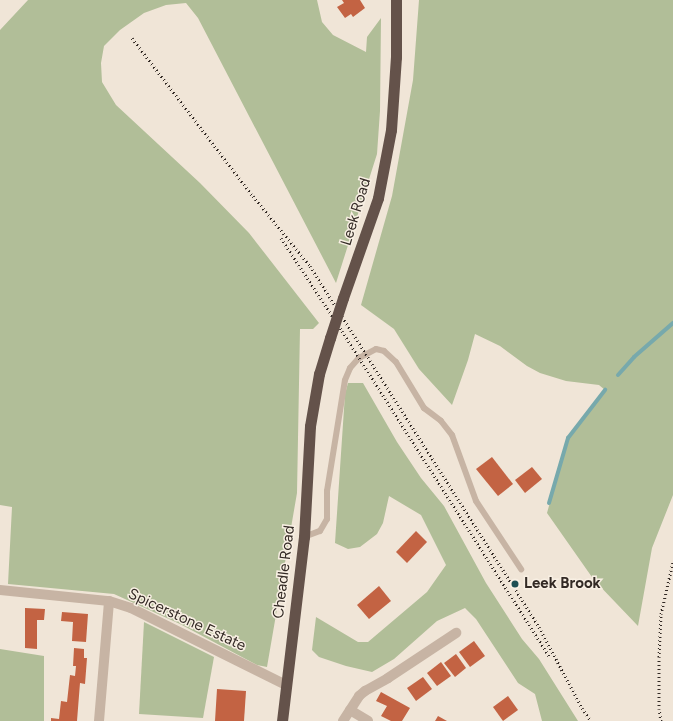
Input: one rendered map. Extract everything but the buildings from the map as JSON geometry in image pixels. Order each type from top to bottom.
[{"type":"highway","name":"Leek Road","points":[[310,426],[318,374],[378,198],[388,144],[396,57],[396,0]]},
{"type":"highway","name":"Cheadle Road","points":[[282,721],[304,537],[310,426]]},
{"type":"street","name":"Spicerstone Estate","points":[[0,590],[109,601],[131,608],[286,685]]},
{"type":"street","points":[[99,721],[109,601]]},
{"type":"street","points":[[343,721],[359,696],[365,691],[388,678],[456,633]]},
{"type":"street","points":[[350,710],[368,721]]},
{"type":"lane","points":[[304,537],[320,531],[327,519],[327,492],[344,380],[350,368],[359,358],[376,349],[384,351],[396,362],[424,408],[441,421],[452,435],[476,501],[521,569]]},
{"type":"green space","points":[[28,0],[317,0],[322,22],[333,35],[366,52],[367,37],[381,18],[380,111],[377,154],[336,283],[198,18],[186,3],[166,5],[144,13],[120,30],[104,46],[101,63],[102,82],[116,105],[200,183],[249,233],[319,323],[313,329],[300,329],[297,493],[267,667],[257,665],[180,624],[114,594],[8,584],[12,507],[0,505],[0,30]]},
{"type":"green space","points":[[419,0],[673,0],[673,495],[652,548],[638,626],[594,580],[547,513],[568,438],[605,390],[599,385],[566,381],[540,373],[527,366],[500,346],[475,334],[468,360],[452,405],[419,369],[394,329],[361,305],[392,196],[413,80]]},
{"type":"green space","points":[[348,383],[363,383],[397,442],[421,478],[444,506],[486,583],[522,639],[539,659],[578,721],[542,721],[535,694],[518,683],[476,619],[465,608],[437,621],[394,659],[372,672],[346,666],[319,657],[312,650],[316,617],[358,642],[368,642],[427,592],[446,565],[421,515],[389,496],[383,523],[377,534],[360,547],[348,549],[335,543],[345,394]]},
{"type":"green space","points":[[144,622],[214,657],[203,718],[139,714]]},
{"type":"green space","points":[[0,649],[44,656],[44,721],[0,721]]},
{"type":"waterway","points":[[618,375],[634,357],[673,323]]},
{"type":"waterway","points":[[549,503],[568,438],[605,390]]},
{"type":"railway","points":[[132,38],[253,196],[310,266],[539,627],[582,708],[591,721]]},
{"type":"railway","points":[[281,238],[550,657]]},
{"type":"railway","points":[[661,721],[659,709],[661,614],[673,562]]},
{"type":"place","name":"Leek Brook","points":[[515,584]]}]
